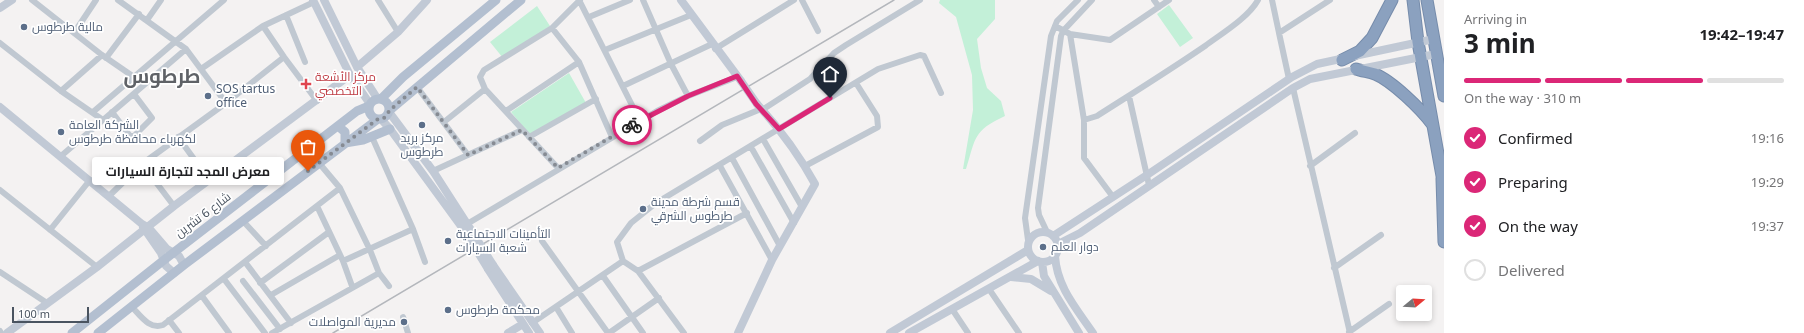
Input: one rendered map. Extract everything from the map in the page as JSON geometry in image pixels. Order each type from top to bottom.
[{"type":"highway","points":[[1342,60],[1360,51],[1372,38],[1392,0]]},
{"type":"highway","points":[[1412,0],[1444,187]]},
{"type":"highway","points":[[1427,0],[1434,39],[1440,53],[1444,96]]},
{"type":"highway","points":[[1356,69],[1376,74],[1413,103],[1433,126]]},
{"type":"highway","points":[[1442,174],[1444,242]]},
{"type":"main road","points":[[0,8],[12,0]]},
{"type":"main road","points":[[324,0],[375,102],[371,114],[380,119],[390,129],[468,229]]},
{"type":"main road","points":[[357,67],[398,32],[427,0]]},
{"type":"main road","name":"شارع 6 تشرين","points":[[72,333],[357,111],[375,102],[496,0]]},
{"type":"main road","points":[[98,333],[184,265],[345,143],[380,119],[521,0]]},
{"type":"main road","points":[[680,0],[760,108],[779,129],[805,166],[815,184],[772,260],[739,333]]},
{"type":"main road","points":[[314,1],[350,75],[375,102],[388,103],[389,111],[433,171],[491,267],[527,332]]},
{"type":"main road","points":[[1079,333],[1052,292],[1044,276],[1040,262],[1032,257],[1028,250],[1028,240],[1039,232],[1050,234],[1113,197],[1289,79],[1317,64],[1342,60],[1434,39]]},
{"type":"main road","points":[[1093,333],[1063,291],[1056,270],[1055,256],[1058,244],[1080,233],[1292,88],[1310,79],[1440,53]]},
{"type":"main road","points":[[7,333],[97,267],[146,227],[210,181],[350,75]]},
{"type":"main road","points":[[403,77],[410,84],[417,87]]},
{"type":"main road","points":[[0,107],[146,227],[164,246],[178,256],[184,265]]},
{"type":"main road","points":[[338,126],[345,132],[345,143]]},
{"type":"main road","points":[[345,143],[372,137],[390,129]]},
{"type":"main road","points":[[240,202],[239,212],[243,221]]},
{"type":"main road","points":[[146,227],[168,269],[174,273]]},
{"type":"main road","points":[[1050,234],[1058,244]]},
{"type":"main road","points":[[890,333],[1028,250]]},
{"type":"main road","points":[[911,333],[989,289],[1040,262],[1047,261],[1055,256]]},
{"type":"main road","points":[[491,267],[540,333]]},
{"type":"main road","points":[[1011,278],[1031,279],[1052,292]]},
{"type":"main road","points":[[508,333],[523,324]]},
{"type":"street","points":[[32,0],[104,56],[134,77]]},
{"type":"street","points":[[74,33],[96,0]]},
{"type":"street","points":[[118,0],[186,50],[226,103]]},
{"type":"street","points":[[147,20],[161,0]]},
{"type":"street","points":[[378,0],[398,32]]},
{"type":"street","points":[[558,168],[485,89],[480,81],[481,73],[552,28],[580,0],[640,121]]},
{"type":"street","points":[[589,17],[630,0]]},
{"type":"street","points":[[643,0],[671,64],[688,96]]},
{"type":"street","points":[[623,86],[713,46],[794,0]]},
{"type":"street","points":[[802,0],[818,31]]},
{"type":"street","points":[[700,141],[722,125],[760,108],[810,79],[834,53],[920,0]]},
{"type":"street","points":[[1028,240],[1025,218],[1051,36],[1057,21],[1078,0]]},
{"type":"street","points":[[1050,234],[1039,215],[1038,208],[1061,36],[1063,31],[1092,0]]},
{"type":"street","points":[[1154,0],[1159,7]]},
{"type":"street","points":[[1055,26],[1070,34],[1110,40],[1169,0]]},
{"type":"street","points":[[1084,120],[1097,116],[1129,96],[1223,33],[1254,7],[1258,0]]},
{"type":"street","points":[[1272,0],[1289,79]]},
{"type":"street","points":[[1279,33],[1329,0]]},
{"type":"street","points":[[93,112],[221,1]]},
{"type":"street","points":[[201,69],[263,26],[314,1]]},
{"type":"street","points":[[62,91],[104,56],[139,14]]},
{"type":"street","points":[[605,50],[691,14]]},
{"type":"street","points":[[286,15],[305,62]]},
{"type":"street","points":[[263,26],[317,101]]},
{"type":"street","points":[[552,28],[578,62],[612,137]]},
{"type":"street","points":[[1070,34],[1084,120],[1084,158],[1113,197]]},
{"type":"street","points":[[0,43],[62,91],[103,120]]},
{"type":"street","points":[[61,156],[186,50]]},
{"type":"street","points":[[684,333],[638,271],[623,261],[617,242],[631,223],[656,203],[720,166],[878,69],[920,54],[924,56],[941,93]]},
{"type":"street","points":[[109,196],[142,164],[226,103],[284,57]]},
{"type":"street","points":[[506,111],[578,62]]},
{"type":"street","points":[[468,229],[558,168],[640,121],[688,96],[739,79]]},
{"type":"street","points":[[805,166],[878,127],[877,116],[856,83]]},
{"type":"street","points":[[417,87],[468,155]]},
{"type":"street","points":[[1292,88],[1349,332],[1389,304]]},
{"type":"street","points":[[444,122],[485,89]]},
{"type":"street","points":[[112,112],[130,136],[134,136],[152,118],[134,94]]},
{"type":"street","points":[[1129,96],[1150,186]]},
{"type":"street","points":[[529,137],[596,99]]},
{"type":"street","points":[[433,171],[522,130]]},
{"type":"street","points":[[1310,166],[1355,133]]},
{"type":"street","points":[[178,137],[210,181]]},
{"type":"street","points":[[372,137],[413,229],[425,262]]},
{"type":"street","points":[[763,139],[802,207]]},
{"type":"street","points":[[751,146],[794,223]]},
{"type":"street","points":[[732,158],[780,246]]},
{"type":"street","points":[[319,163],[340,188],[379,272],[389,286]]},
{"type":"street","points":[[142,164],[174,206]]},
{"type":"street","points":[[720,166],[772,260]]},
{"type":"street","points":[[50,230],[90,180]]},
{"type":"street","points":[[131,306],[150,324],[158,327],[202,296],[340,188]]},
{"type":"street","points":[[0,190],[97,267]]},
{"type":"street","points":[[317,206],[352,286]]},
{"type":"street","points":[[638,271],[747,213]]},
{"type":"street","points":[[243,221],[266,246]]},
{"type":"street","points":[[271,295],[341,258],[370,250],[413,229]]},
{"type":"street","points":[[260,282],[329,232]]},
{"type":"street","points":[[1334,268],[1381,235]]},
{"type":"street","points":[[542,241],[609,333],[659,298]]},
{"type":"street","points":[[532,322],[623,261]]},
{"type":"street","points":[[245,262],[291,323]]},
{"type":"street","points":[[272,333],[352,286],[379,272]]},
{"type":"street","points":[[1,273],[47,303]]},
{"type":"street","points":[[602,276],[643,333]]},
{"type":"street","points":[[224,279],[265,333]]},
{"type":"street","points":[[243,281],[280,329]]},
{"type":"street","points":[[989,289],[1019,333]]},
{"type":"street","points":[[202,296],[229,333]]},
{"type":"street","points":[[556,307],[572,333]]},
{"type":"street","points":[[952,309],[968,333]]},
{"type":"street","points":[[403,317],[408,333]]},
{"type":"street","points":[[170,320],[179,333]]},
{"type":"green space","points":[[940,0],[995,0],[995,19],[977,39],[981,68],[987,88],[1001,101],[1005,116],[987,126],[977,136],[966,169],[963,169],[973,110],[972,75],[956,17],[939,3]]},
{"type":"green space","points":[[1169,5],[1193,38],[1180,47],[1157,14]]},
{"type":"green space","points":[[537,6],[550,26],[503,58],[490,42]]},
{"type":"green space","points":[[569,73],[586,103],[530,135],[511,112]]},
{"type":"railway","points":[[333,333],[894,0]]},
{"type":"way so far","points":[[308,171],[378,119],[384,118],[390,110],[417,87],[468,155],[522,130],[558,168],[632,125]]},
{"type":"place","name":"مالية طرطوس","points":[[24,27]]},
{"type":"place","name":"مركز الأشعة التخصصي","points":[[306,84]]},
{"type":"place","name":"SOS tartus office","points":[[208,96]]},
{"type":"place","name":"مركز بريد طرطوس","points":[[422,125]]},
{"type":"place","name":"الشركة العامة لكهرباء محافظة طرطوس","points":[[61,132]]},
{"type":"place","name":"معرض المجد لتجارة السيارات","points":[[308,171]]},
{"type":"place","name":"قسم شرطة مدينة طرطوس الشرقي","points":[[643,209]]},
{"type":"place","name":"التأمينات الاجتماعية شعبة السيارات","points":[[448,241]]},
{"type":"place","name":"دوار العلم","points":[[1043,247]]},
{"type":"place","name":"محكمة طرطوس","points":[[448,310]]},
{"type":"place","name":"مديرية المواصلات","points":[[404,322]]},
{"type":"district","name":"طرطوس","points":[[162,76]]},
{"type":"route","points":[[632,125],[688,96],[737,76],[756,104],[779,129],[830,98]]}]
